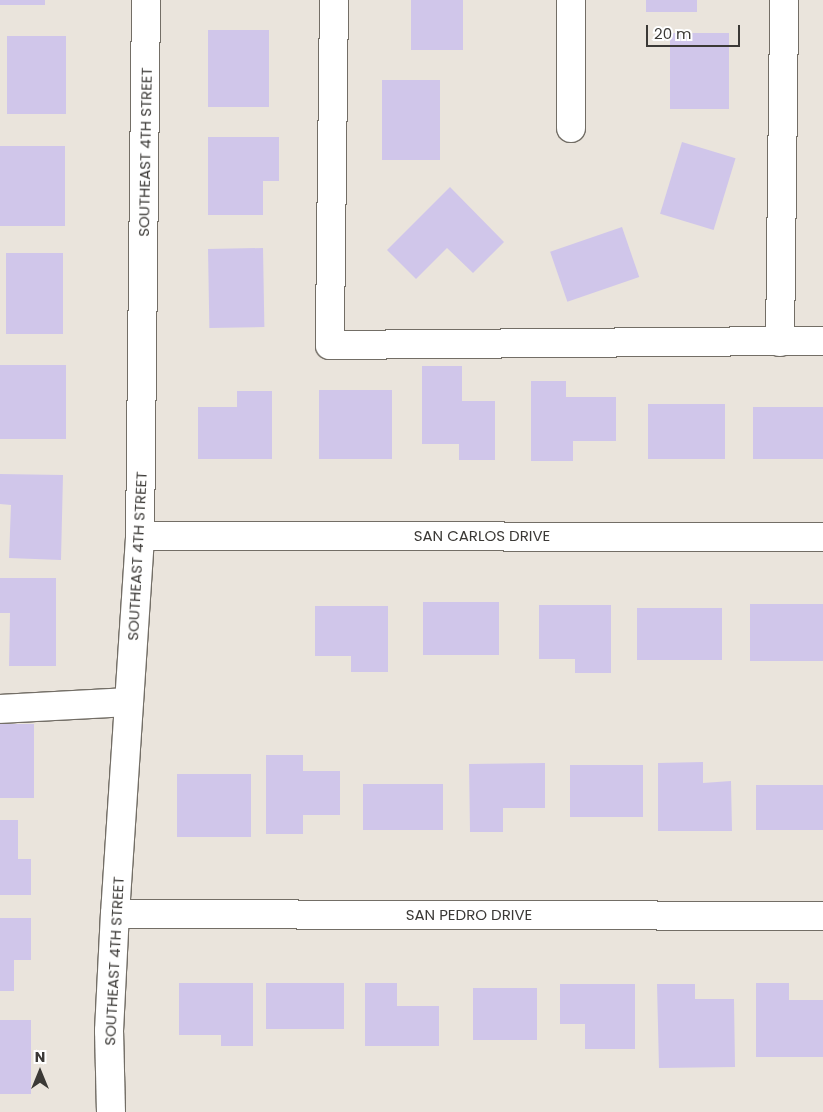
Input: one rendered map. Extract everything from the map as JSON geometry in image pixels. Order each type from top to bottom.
[{"type":"street","name":"SOUTHEAST 4TH STREET","points":[[111,1112],[109,1031],[140,536],[146,0]]},
{"type":"street","points":[[334,0],[330,345],[823,341]]},
{"type":"street","points":[[571,0],[571,128]]},
{"type":"street","points":[[780,342],[784,0]]},
{"type":"street","name":"SAN CARLOS DRIVE","points":[[140,536],[823,537]]},
{"type":"street","points":[[0,709],[129,702]]},
{"type":"street","name":"SAN PEDRO DRIVE","points":[[115,914],[823,916]]},
{"type":"building","points":[[0,0],[45,0],[45,5],[0,5]]},
{"type":"building","points":[[411,0],[463,0],[463,50],[411,50]]},
{"type":"building","points":[[646,0],[697,0],[697,12],[646,12]]},
{"type":"building","points":[[208,30],[269,30],[269,107],[208,107]]},
{"type":"building","points":[[670,33],[729,33],[729,109],[670,109]]},
{"type":"building","points":[[7,36],[66,36],[66,114],[7,114]]},
{"type":"building","points":[[382,80],[440,80],[440,160],[382,160]]},
{"type":"building","points":[[208,137],[279,137],[279,181],[263,181],[263,215],[208,215]]},
{"type":"building","points":[[682,142],[736,158],[714,230],[660,214]]},
{"type":"building","points":[[0,146],[65,146],[65,226],[0,226]]},
{"type":"building","points":[[450,187],[504,242],[473,273],[447,248],[416,279],[387,250]]},
{"type":"building","points":[[622,227],[639,277],[567,302],[550,252]]},
{"type":"building","points":[[263,248],[264,327],[209,328],[208,249]]},
{"type":"building","points":[[6,253],[63,253],[63,334],[6,334]]},
{"type":"building","points":[[0,365],[66,365],[66,439],[0,439]]},
{"type":"building","points":[[422,366],[462,366],[462,401],[495,401],[495,460],[459,460],[459,444],[422,444]]},
{"type":"building","points":[[531,381],[566,381],[566,397],[616,397],[616,441],[573,441],[573,461],[531,461]]},
{"type":"building","points":[[319,390],[392,390],[392,459],[319,459]]},
{"type":"building","points":[[237,391],[272,391],[272,459],[198,459],[198,407],[237,407]]},
{"type":"building","points":[[648,404],[725,404],[725,459],[648,459]]},
{"type":"building","points":[[753,407],[823,407],[823,459],[753,459]]},
{"type":"building","points":[[0,474],[63,475],[61,560],[9,558],[11,505],[0,504]]},
{"type":"building","points":[[0,578],[56,578],[56,666],[9,666],[10,613],[0,613]]},
{"type":"building","points":[[423,602],[499,602],[499,655],[423,655]]},
{"type":"building","points":[[750,604],[823,604],[823,661],[750,661]]},
{"type":"building","points":[[539,605],[611,605],[611,673],[575,673],[575,659],[539,659]]},
{"type":"building","points":[[315,606],[388,606],[388,672],[351,672],[351,656],[315,656]]},
{"type":"building","points":[[637,608],[722,608],[722,660],[637,660]]},
{"type":"building","points":[[0,724],[34,724],[34,798],[0,798]]},
{"type":"building","points":[[266,755],[303,755],[303,771],[340,771],[340,815],[303,815],[303,834],[266,834]]},
{"type":"building","points":[[703,762],[703,783],[731,781],[732,831],[658,831],[658,763]]},
{"type":"building","points":[[545,763],[545,808],[503,808],[503,832],[470,832],[469,764]]},
{"type":"building","points":[[570,765],[643,765],[643,817],[570,817]]},
{"type":"building","points":[[177,774],[251,774],[251,837],[177,837]]},
{"type":"building","points":[[363,784],[443,784],[443,830],[363,830]]},
{"type":"building","points":[[756,785],[823,785],[823,830],[756,830]]},
{"type":"building","points":[[0,820],[18,820],[18,859],[31,859],[31,895],[0,895]]},
{"type":"building","points":[[0,918],[31,918],[31,960],[14,960],[14,991],[0,991]]},
{"type":"building","points":[[179,983],[253,983],[253,1046],[221,1046],[221,1035],[179,1035]]},
{"type":"building","points":[[266,983],[344,983],[344,1029],[266,1029]]},
{"type":"building","points":[[365,983],[397,983],[397,1006],[439,1006],[439,1046],[365,1046]]},
{"type":"building","points":[[756,983],[789,983],[789,1000],[823,1000],[823,1057],[756,1057]]},
{"type":"building","points":[[560,984],[635,984],[635,1049],[585,1049],[585,1024],[560,1024]]},
{"type":"building","points":[[657,984],[695,984],[695,999],[734,999],[735,1067],[659,1068]]},
{"type":"building","points":[[473,988],[537,988],[537,1040],[473,1040]]},
{"type":"building","points":[[0,1020],[31,1020],[31,1094],[0,1094]]}]
